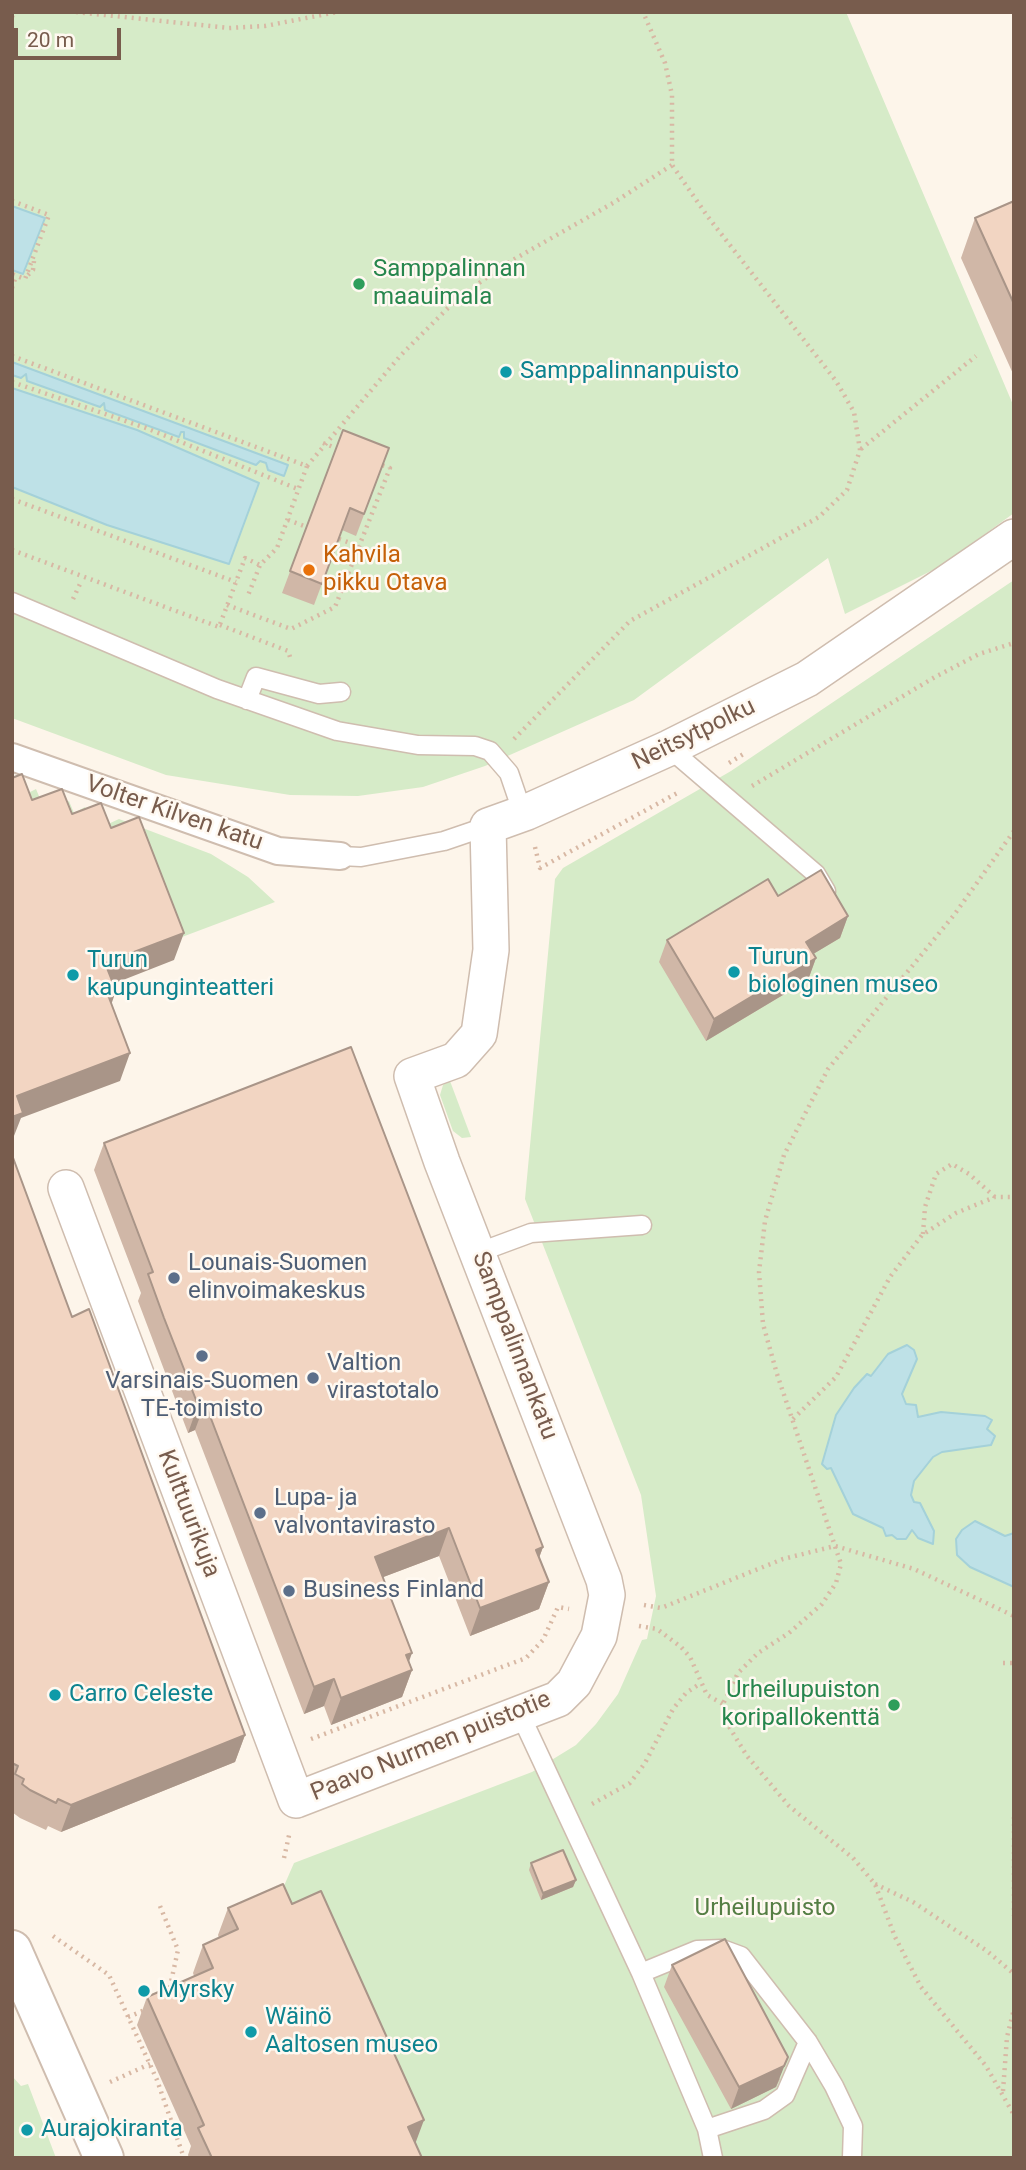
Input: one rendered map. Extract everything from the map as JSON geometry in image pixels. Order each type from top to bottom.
[{"type":"street","name":"Neitsytpolku","points":[[488,826],[523,814],[670,748],[807,679],[1014,537]]},
{"type":"street","name":"Volter Kilven katu","points":[[12,757],[278,850],[340,856]]},
{"type":"street","name":"Samppalinnankatu","points":[[488,826],[491,950],[479,1034],[456,1060],[412,1076],[477,1253],[604,1580],[607,1595],[604,1618]]},
{"type":"street","name":"Kulttuurikuja","points":[[66,1188],[296,1800]]},
{"type":"street","name":"Paavo Nurmen puistotie","points":[[296,1800],[521,1716],[558,1699],[574,1683],[589,1659],[604,1618]]},
{"type":"street","points":[[12,1950],[104,2158]]},
{"type":"lane","points":[[12,602],[247,700],[337,731],[380,740],[475,746],[490,751],[509,774],[523,814]]},
{"type":"lane","points":[[247,700],[256,677],[319,694],[341,692]]},
{"type":"lane","points":[[670,748],[817,874],[834,905]]},
{"type":"lane","name":"Neitsytpolku","points":[[340,856],[361,857],[444,841],[488,826]]},
{"type":"lane","points":[[477,1253],[531,1233],[642,1225]]},
{"type":"lane","points":[[521,1716],[640,1973],[707,2129],[713,2158]]},
{"type":"lane","points":[[640,1973],[697,1950],[722,1949],[741,1956],[808,2042],[834,2085],[853,2126],[852,2158]]},
{"type":"lane","points":[[707,2129],[764,2110],[785,2095],[808,2042]]},
{"type":"path","points":[[12,17],[14,12]]},
{"type":"path","points":[[76,12],[229,28],[265,26],[337,12]]},
{"type":"path","points":[[508,745],[629,621],[819,517],[847,490],[860,450],[854,412],[836,381],[701,207],[672,165],[672,95],[665,63],[643,12]]},
{"type":"path","points":[[247,598],[260,565],[277,548],[307,466],[323,443],[342,427],[429,324],[457,299],[504,265],[613,203],[672,165]]},
{"type":"path","points":[[12,201],[49,215],[26,276]]},
{"type":"path","points":[[12,288],[14,275],[25,279],[33,270],[34,261]]},
{"type":"path","points":[[12,356],[307,466]]},
{"type":"path","points":[[860,450],[976,356]]},
{"type":"path","points":[[12,382],[146,428],[299,489]]},
{"type":"path","points":[[323,443],[345,452]]},
{"type":"path","points":[[227,605],[290,629],[335,607],[390,468],[368,460]]},
{"type":"path","points":[[12,499],[236,582]]},
{"type":"path","points":[[288,520],[307,527]]},
{"type":"path","points":[[339,539],[359,546]]},
{"type":"path","points":[[12,550],[288,651]]},
{"type":"path","points":[[220,625],[245,558],[260,565]]},
{"type":"path","points":[[730,799],[935,677],[979,654],[1014,643]]},
{"type":"path","points":[[1014,831],[954,915],[828,1069],[784,1155],[765,1221],[759,1272],[763,1324],[841,1564],[836,1583],[822,1604],[789,1633],[758,1653],[738,1673],[723,1704],[725,1720],[747,1756],[789,1806],[853,1858],[875,1884],[895,1937],[921,1987],[986,2066],[1014,2115]]},
{"type":"path","points":[[922,1235],[925,1207],[936,1174],[952,1164],[969,1174],[995,1197]]},
{"type":"path","points":[[793,1419],[836,1377],[890,1277],[922,1235],[956,1213],[995,1197],[1014,1197]]},
{"type":"path","points":[[644,1605],[661,1608],[772,1563],[835,1546],[914,1569],[1014,1616]]},
{"type":"path","points":[[302,1731],[311,1739],[526,1658],[543,1640],[558,1607]]},
{"type":"path","points":[[639,1626],[657,1629],[681,1647],[690,1657],[707,1695],[723,1704]]},
{"type":"path","points":[[1003,1663],[1014,1663]]},
{"type":"path","points":[[566,1816],[630,1783],[645,1763],[673,1709],[686,1693],[701,1683]]},
{"type":"path","points":[[1014,1817],[1014,1916]]},
{"type":"path","points":[[875,1884],[913,1902],[988,1951],[1014,1973]]},
{"type":"path","points":[[159,1906],[178,1950],[167,2000]]},
{"type":"path","points":[[53,1937],[110,1975],[152,2063],[184,2158]]},
{"type":"path","points":[[128,2017],[154,2006]]},
{"type":"path","points":[[1003,2092],[1006,2037],[1014,2009]]},
{"type":"path","points":[[109,2082],[152,2063]]},
{"type":"green space","name":"Samppalinnanpuisto","points":[[12,12],[846,12],[1014,407],[1014,513],[941,566],[845,614],[828,558],[634,700],[485,766],[423,787],[358,796],[290,795],[166,775],[12,718]]},
{"type":"green space","name":"Urheilupuisto","points":[[1014,580],[1014,2158],[400,2158],[273,1911],[294,1863],[532,1772],[576,1745],[618,1694],[642,1640],[647,1639],[656,1596],[641,1495],[525,1199],[555,879],[563,868],[731,771]]},
{"type":"green space","points":[[36,789],[41,801],[57,807],[69,801],[74,813],[85,807],[90,818],[106,825],[119,819],[211,854],[248,877],[275,902],[174,940],[62,842],[24,795]]},
{"type":"green space","points":[[450,1081],[471,1137],[462,1138],[453,1131],[440,1095],[443,1085]]},
{"type":"green space","name":"Aurajokiranta","points":[[12,2076],[21,2086],[28,2084],[56,2158],[12,2158]]},
{"type":"water","points":[[12,206],[45,218],[23,274],[12,270]]},
{"type":"water","points":[[12,362],[288,465],[284,476],[268,470],[266,463],[260,461],[256,465],[184,438],[184,432],[181,432],[179,437],[105,410],[104,403],[100,407],[27,381],[26,374],[21,378],[12,375]]},
{"type":"water","points":[[12,388],[137,430],[259,483],[229,564],[107,525],[12,487]]},
{"type":"water","points":[[907,1345],[914,1350],[917,1359],[902,1394],[906,1404],[916,1405],[918,1417],[941,1412],[985,1416],[992,1420],[987,1429],[995,1436],[991,1445],[942,1452],[933,1457],[914,1481],[911,1495],[914,1502],[920,1503],[934,1531],[933,1544],[918,1538],[912,1530],[906,1539],[886,1536],[883,1528],[853,1514],[831,1468],[827,1469],[822,1464],[836,1415],[854,1388],[867,1374],[871,1376],[888,1354]]},
{"type":"water","points":[[975,1521],[1005,1536],[1014,1533],[1014,1587],[970,1567],[957,1555],[956,1539],[962,1530]]},
{"type":"building","points":[[1014,201],[1014,304],[975,218]]},
{"type":"building","points":[[343,430],[389,448],[364,514],[350,508],[322,584],[290,571]]},
{"type":"building","name":"Turun kaupunginteatteri","points":[[22,774],[32,800],[62,789],[72,814],[101,803],[111,828],[139,817],[184,933],[105,963],[116,991],[108,995],[130,1053],[17,1096],[23,1113],[12,1117],[12,778]]},
{"type":"building","name":"Turun biologinen museo","points":[[821,870],[848,916],[806,942],[816,958],[714,1019],[667,940],[768,879],[778,896]]},
{"type":"building","name":"Valtion virastotalo","points":[[351,1047],[543,1547],[536,1550],[549,1582],[480,1608],[449,1528],[375,1557],[412,1653],[406,1655],[412,1670],[341,1698],[334,1679],[314,1687],[205,1403],[198,1405],[164,1318],[148,1274],[153,1272],[104,1143]]},
{"type":"building","points":[[12,1155],[72,1317],[89,1309],[245,1735],[71,1805],[58,1799],[56,1803],[30,1790],[22,1784],[24,1779],[15,1774],[18,1766],[12,1763]]},
{"type":"building","points":[[563,1850],[576,1880],[543,1893],[531,1863]]},
{"type":"building","name":"Wäinö Aaltosen museo","points":[[283,1884],[292,1904],[321,1891],[424,2120],[408,2127],[422,2158],[212,2158],[198,2128],[204,2125],[147,1997],[213,1968],[203,1945],[238,1929],[228,1908]]},
{"type":"building","points":[[725,1939],[788,2057],[784,2066],[739,2087],[672,1965]]},
{"type":"place","name":"Samppalinnan maauimala","points":[[359,284]]},
{"type":"place","name":"Samppalinnanpuisto","points":[[506,372]]},
{"type":"place","name":"Kahvila pikku Otava","points":[[309,570]]},
{"type":"place","name":"Turun biologinen museo","points":[[734,972]]},
{"type":"place","name":"Turun kaupunginteatteri","points":[[73,975]]},
{"type":"place","name":"Lounais-Suomen elinvoimakeskus","points":[[174,1278]]},
{"type":"place","name":"Varsinais-Suomen TE-toimisto","points":[[202,1356]]},
{"type":"place","name":"Valtion virastotalo","points":[[313,1378]]},
{"type":"place","name":"Lupa- ja valvontavirasto","points":[[260,1513]]},
{"type":"place","name":"Business Finland","points":[[289,1591]]},
{"type":"place","name":"Carro Celeste","points":[[55,1695]]},
{"type":"place","name":"Urheilupuiston koripallokenttä","points":[[894,1705]]},
{"type":"place","name":"Myrsky","points":[[144,1991]]},
{"type":"place","name":"Wäinö Aaltosen museo","points":[[251,2032]]},
{"type":"place","name":"Aurajokiranta","points":[[27,2130]]}]
